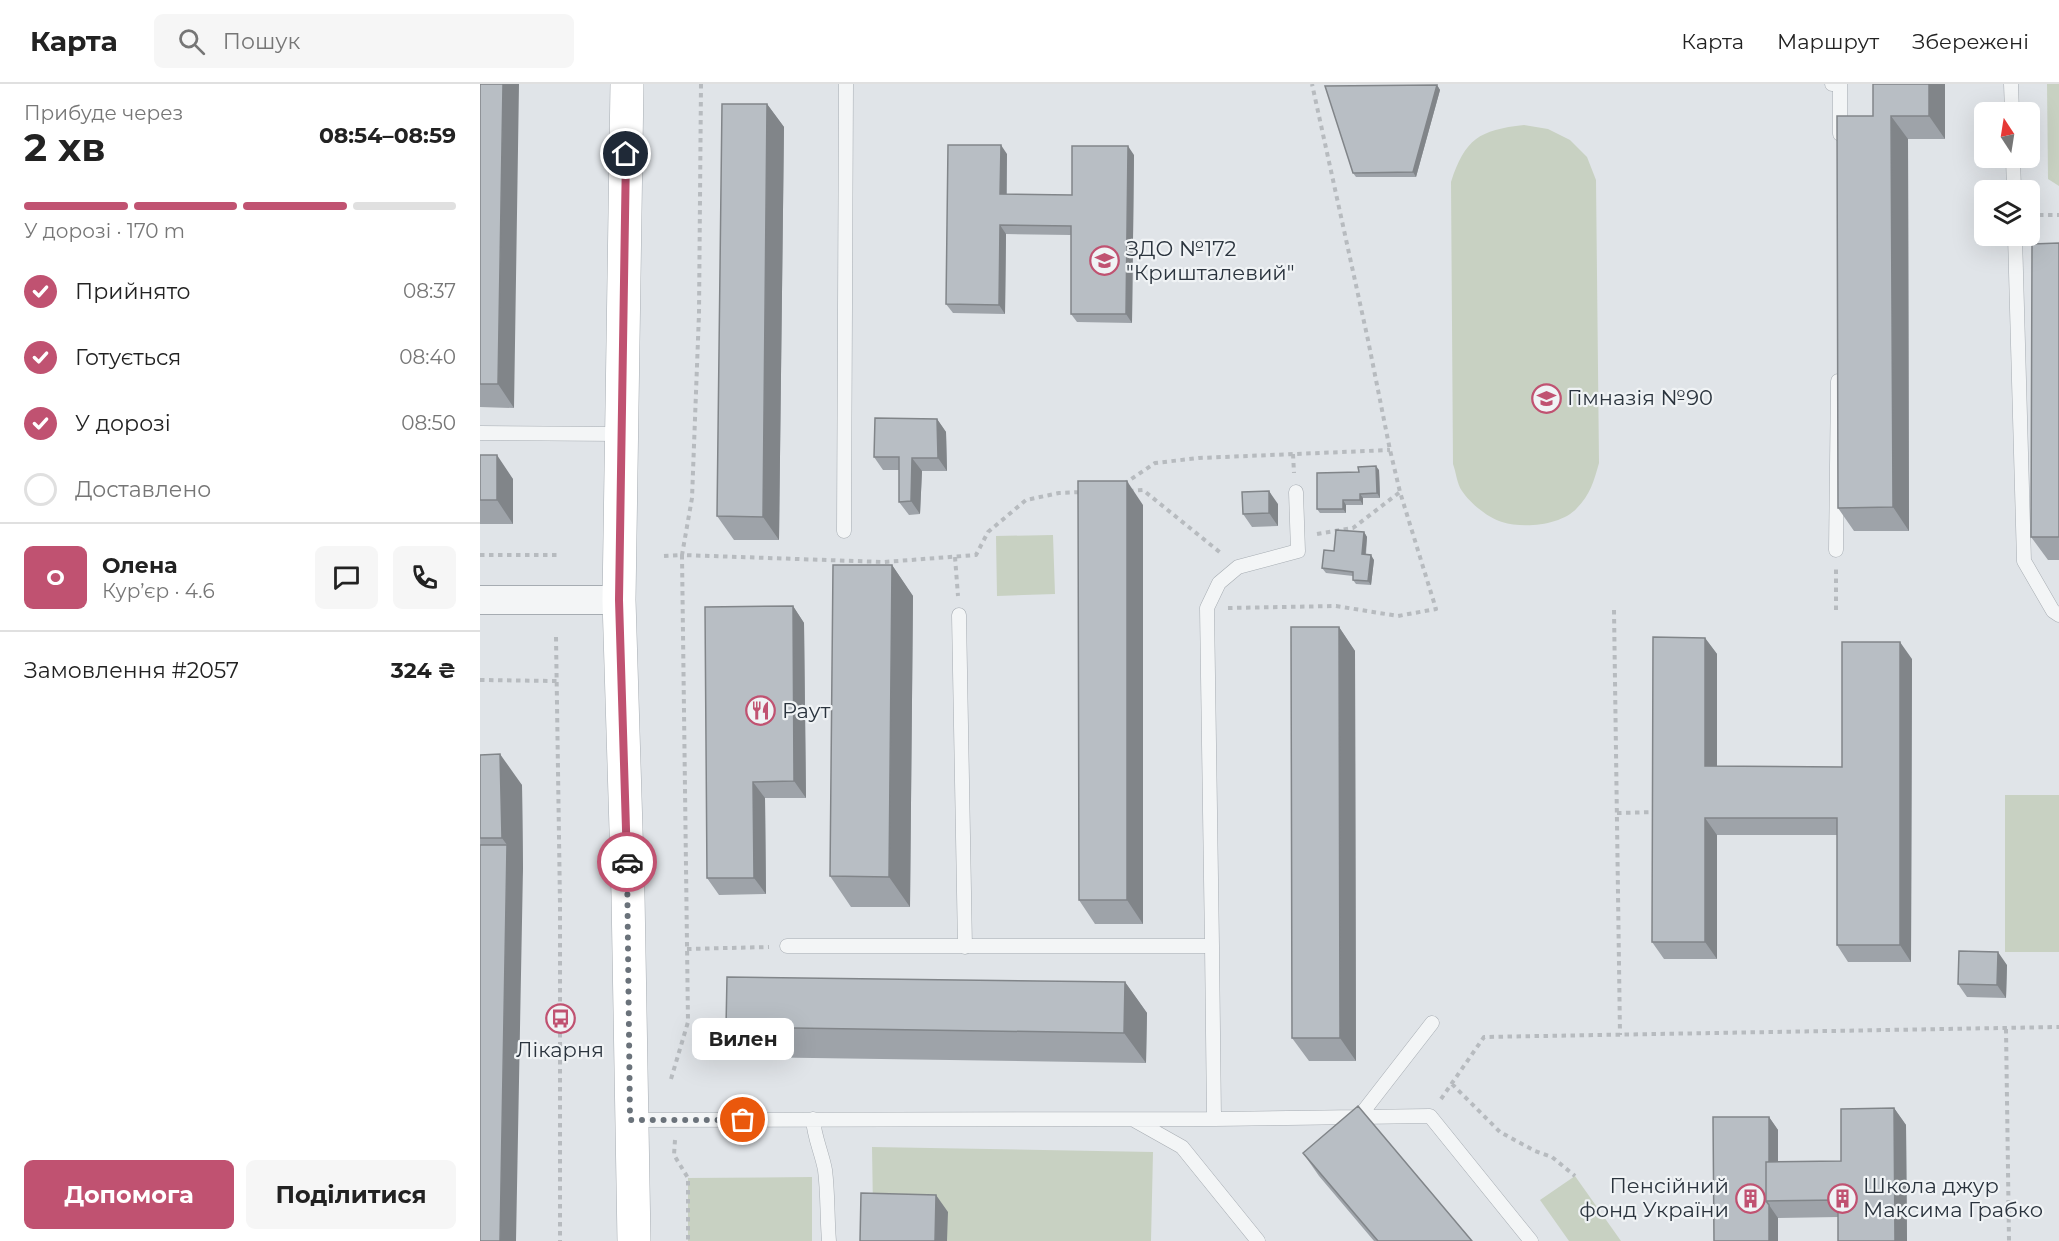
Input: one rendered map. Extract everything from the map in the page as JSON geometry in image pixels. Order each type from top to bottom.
[{"type":"street","points":[[627,84],[619,600],[628,895],[630,1120],[634,1241]]},
{"type":"street","points":[[480,600],[619,600]]},
{"type":"lane","points":[[844,531],[846,84]]},
{"type":"lane","points":[[1832,84],[1841,84],[1840,144]]},
{"type":"lane","points":[[2011,84],[2012,102]]},
{"type":"lane","points":[[2015,246],[2025,561],[2054,611],[2059,615]]},
{"type":"lane","points":[[1836,550],[1838,371]]},
{"type":"lane","points":[[480,433],[621,434]]},
{"type":"lane","points":[[1214,1119],[1207,608],[1219,583],[1238,567],[1298,551],[1296,492]]},
{"type":"lane","points":[[959,615],[965,947]]},
{"type":"lane","points":[[788,946],[1212,946]]},
{"type":"lane","points":[[1359,1117],[1432,1023]]},
{"type":"lane","points":[[630,1120],[1214,1119],[1430,1116],[1531,1241]]},
{"type":"lane","points":[[813,1119],[813,1131],[823,1158],[827,1185],[829,1241]]},
{"type":"lane","points":[[1132,1119],[1182,1147],[1258,1241]]},
{"type":"path","points":[[671,1079],[688,1022],[682,555],[692,498],[699,313],[701,84]]},
{"type":"path","points":[[1207,608],[1336,606],[1398,616],[1436,609],[1400,492],[1390,450],[1312,84]]},
{"type":"path","points":[[2040,215],[2059,215]]},
{"type":"path","points":[[1238,567],[1143,490],[1123,488],[1155,463],[1198,458],[1390,450]]},
{"type":"path","points":[[664,556],[884,562],[976,555],[988,532],[1026,500],[1059,494],[1092,492]]},
{"type":"path","points":[[1298,551],[1303,537],[1353,528],[1400,492]]},
{"type":"path","points":[[1836,550],[1836,610]]},
{"type":"path","points":[[480,555],[558,555]]},
{"type":"path","points":[[955,557],[959,615]]},
{"type":"path","points":[[1614,610],[1620,1035]]},
{"type":"path","points":[[556,637],[560,927],[560,1241]]},
{"type":"path","points":[[480,680],[557,681]]},
{"type":"path","points":[[1617,813],[1665,812]]},
{"type":"path","points":[[687,949],[788,946]]},
{"type":"path","points":[[1430,1116],[1484,1037],[2059,1027]]},
{"type":"path","points":[[2006,1029],[2009,1241]]},
{"type":"path","points":[[663,1071],[674,1071]]},
{"type":"path","points":[[1452,1084],[1500,1132],[1535,1151],[1552,1157],[1575,1176]]},
{"type":"path","points":[[675,1140],[674,1155],[688,1178],[688,1241]]},
{"type":"green space","points":[[2047,84],[2059,84],[2059,186],[2048,179]]},
{"type":"green space","points":[[1524,125],[1548,129],[1570,140],[1587,157],[1596,180],[1599,463],[1588,493],[1577,508],[1570,514],[1552,522],[1531,525],[1502,522],[1480,510],[1460,488],[1453,464],[1451,182],[1462,156],[1476,139],[1496,130]]},
{"type":"green space","points":[[1053,535],[1055,594],[997,596],[996,536]]},
{"type":"green space","points":[[2005,795],[2059,795],[2059,952],[2005,952]]},
{"type":"green space","points":[[872,1147],[1153,1152],[1151,1241],[947,1241],[873,1210]]},
{"type":"green space","points":[[1575,1176],[1621,1241],[1569,1241],[1540,1200]]},
{"type":"green space","points":[[812,1177],[812,1241],[688,1241],[688,1178]]},
{"type":"building","points":[[480,84],[503,84],[498,384],[480,384]]},
{"type":"building","points":[[1873,84],[1929,84],[1929,116],[1891,116],[1893,507],[1838,508],[1837,116],[1873,116]]},
{"type":"building","points":[[1437,85],[1413,172],[1353,173],[1325,86]]},
{"type":"building","points":[[722,104],[767,104],[763,517],[717,516]]},
{"type":"building","name":"ЗДО №172 \"Кришталевий\"","points":[[948,145],[1001,145],[1000,194],[1072,195],[1072,146],[1128,146],[1126,314],[1071,314],[1071,226],[1000,225],[999,305],[946,304]]},
{"type":"building","points":[[2059,243],[2059,537],[2031,537],[2032,246],[2040,246],[2040,244]]},
{"type":"building","points":[[875,418],[937,419],[938,458],[912,458],[911,501],[899,502],[899,457],[874,457]]},
{"type":"building","points":[[480,455],[497,455],[497,500],[480,500]]},
{"type":"building","points":[[1376,466],[1377,493],[1360,494],[1360,500],[1343,500],[1343,509],[1317,509],[1317,473],[1359,472],[1358,467]]},
{"type":"building","points":[[1078,481],[1127,481],[1127,900],[1079,900]]},
{"type":"building","points":[[1269,491],[1269,513],[1243,514],[1242,492]]},
{"type":"building","points":[[1336,530],[1364,532],[1362,554],[1371,555],[1368,581],[1353,580],[1353,572],[1322,568],[1324,550],[1334,551]]},
{"type":"building","points":[[833,565],[892,565],[889,877],[830,876]]},
{"type":"building","name":"Раут","points":[[793,606],[794,781],[753,782],[754,878],[707,878],[705,607]]},
{"type":"building","points":[[1291,627],[1339,627],[1340,1038],[1292,1038]]},
{"type":"building","points":[[1653,637],[1705,638],[1705,766],[1842,767],[1842,642],[1900,642],[1900,945],[1837,945],[1837,818],[1705,818],[1705,942],[1652,942]]},
{"type":"building","points":[[500,754],[502,838],[480,838],[480,755]]},
{"type":"building","points":[[480,845],[507,845],[500,1241],[480,1241]]},
{"type":"building","points":[[1959,951],[1998,952],[1997,985],[1958,984]]},
{"type":"building","points":[[727,977],[1125,982],[1124,1033],[726,1027]]},
{"type":"building","points":[[1358,1106],[1472,1241],[1378,1241],[1303,1153]]},
{"type":"building","name":"Школа джур Максима Грабко","points":[[1894,1108],[1895,1241],[1838,1241],[1838,1200],[1766,1201],[1766,1162],[1841,1161],[1841,1109]]},
{"type":"building","name":"Пенсійний фонд України","points":[[1713,1117],[1769,1117],[1766,1201],[1769,1205],[1769,1241],[1714,1241]]},
{"type":"building","points":[[861,1193],[936,1195],[935,1241],[860,1241]]},
{"type":"way so far","points":[[627,862],[630,1120],[743,1120]]},
{"type":"place","name":"ЗДО №172 \"Кришталевий\"","points":[[1105,261]]},
{"type":"place","name":"Гімназія №90","points":[[1546,398]]},
{"type":"place","name":"Раут","points":[[761,711]]},
{"type":"place","name":"Лікарня","points":[[560,1019]]},
{"type":"place","name":"Вилен","points":[[743,1120]]},
{"type":"place","name":"Пенсійний фонд України","points":[[1750,1198]]},
{"type":"place","name":"Школа джур Максима Грабко","points":[[1842,1198]]},
{"type":"route","points":[[626,154],[619,600],[627,862]]}]
